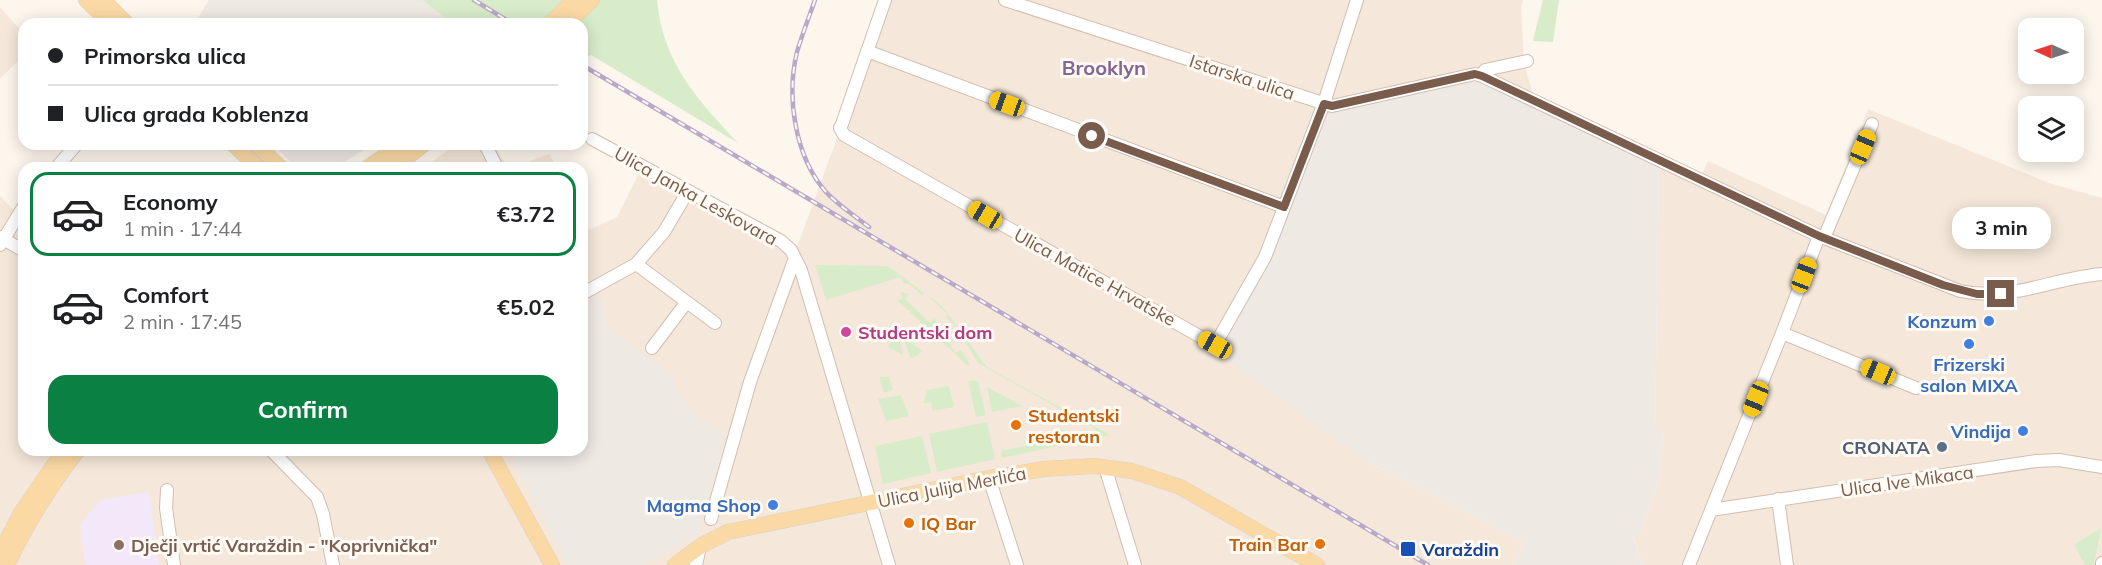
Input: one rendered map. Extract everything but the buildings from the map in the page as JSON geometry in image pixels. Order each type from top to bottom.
[{"type":"main road","points":[[86,0],[105,18]]},
{"type":"main road","points":[[103,0],[121,18]]},
{"type":"main road","points":[[556,18],[574,0]]},
{"type":"main road","points":[[573,18],[592,0]]},
{"type":"main road","points":[[239,150],[252,162]]},
{"type":"main road","points":[[262,150],[275,162]]},
{"type":"main road","points":[[376,162],[394,150]]},
{"type":"main road","points":[[402,162],[416,150]]},
{"type":"main road","points":[[0,553],[26,505],[60,456]]},
{"type":"main road","points":[[7,565],[31,518],[73,456]]},
{"type":"main road","points":[[492,456],[552,565]]},
{"type":"main road","name":"Ulica Julija Merlića","points":[[675,565],[700,547],[728,532],[989,478],[1081,466],[1132,471],[1168,482],[1317,565]]},
{"type":"street","points":[[885,0],[867,51],[1284,207],[1324,104],[1357,0]]},
{"type":"street","name":"Istarska ulica","points":[[1005,0],[1332,106],[1475,74],[1482,76]]},
{"type":"street","name":"Ulica Matice Hrvatske","points":[[867,51],[840,128],[842,132],[1215,345],[1264,257],[1284,207]]},
{"type":"street","points":[[1527,61],[1485,70],[1482,76],[1822,237],[1943,285],[1977,294],[2008,294],[2068,278],[2102,274]]},
{"type":"street","points":[[1689,565],[1782,333],[1872,124]]},
{"type":"street","name":"Ulica Janka Leskovara","points":[[592,139],[781,241],[791,250],[795,258]]},
{"type":"street","points":[[61,162],[72,150]]},
{"type":"street","points":[[588,291],[636,264],[664,232],[688,191]]},
{"type":"street","points":[[18,215],[1,240],[18,248]]},
{"type":"street","points":[[795,258],[815,314],[889,565]]},
{"type":"street","points":[[711,519],[750,382],[795,258]]},
{"type":"street","points":[[636,264],[715,323]]},
{"type":"street","points":[[652,348],[686,303]]},
{"type":"street","points":[[1782,333],[1916,388]]},
{"type":"street","points":[[277,456],[317,497],[323,514],[333,565]]},
{"type":"street","name":"Ulica Ive Mikaca","points":[[1711,510],[2036,461],[2059,460],[2102,467]]},
{"type":"street","points":[[1105,467],[1136,565]]},
{"type":"street","points":[[989,478],[1017,565]]},
{"type":"street","points":[[167,490],[166,508],[174,565]]},
{"type":"street","points":[[1778,499],[1787,565]]},
{"type":"street","points":[[696,565],[700,547]]},
{"type":"shaded area","points":[[209,0],[422,0],[445,18],[198,18]]},
{"type":"shaded area","points":[[888,0],[1523,0],[1521,6],[1524,63],[1536,105],[1368,462],[1525,542],[1513,565],[0,565],[0,196],[18,215],[18,456],[588,456],[588,228],[589,230],[617,217],[640,171],[794,255]]},
{"type":"shaded area","points":[[0,7],[18,27],[18,61],[0,79]]},
{"type":"shaded area","points":[[1475,80],[1536,105],[1659,164],[1655,430],[1664,431],[1659,479],[1641,532],[1633,537],[1643,565],[1513,565],[1525,542],[1368,462],[1218,354],[1272,256],[1324,113]]},
{"type":"shaded area","points":[[1868,109],[2049,183],[2102,198],[2102,565],[1643,565],[1633,536],[1641,532],[1659,479],[1664,431],[1655,431],[1659,164],[1698,182],[1708,161],[1826,215]]},
{"type":"shaded area","points":[[278,150],[364,150],[344,162],[291,162]]},
{"type":"shaded area","points":[[448,150],[497,150],[504,162],[432,162]]},
{"type":"shaded area","points":[[549,154],[554,162],[528,162]]},
{"type":"shaded area","points":[[597,295],[609,327],[673,377],[676,390],[698,417],[726,434],[699,534],[643,565],[567,565],[512,456],[588,456],[588,300]]},
{"type":"shaded area","name":"Dječji vrtić Varaždin - \"Koprivnička\"","points":[[149,492],[159,565],[85,565],[80,525],[100,500]]},
{"type":"green space","points":[[422,0],[657,0],[666,43],[684,79],[738,143],[591,55],[588,57],[588,18],[445,18]]},
{"type":"green space","points":[[1543,0],[1559,0],[1553,42],[1533,41]]},
{"type":"green space","points":[[815,265],[888,266],[925,293],[922,295],[909,284],[903,283],[901,277],[826,300]]},
{"type":"green space","points":[[901,292],[909,294],[905,299],[930,323],[935,318],[937,324],[931,332],[897,300],[903,298]]},
{"type":"green space","points":[[927,295],[942,306],[987,367],[1110,435],[1100,437],[1094,428],[978,363],[956,327],[946,317],[947,314]]},
{"type":"green space","points":[[895,332],[899,333],[903,355],[888,347]]},
{"type":"green space","points":[[944,334],[953,337],[948,341],[955,353],[961,350],[970,364],[967,365],[939,339]]},
{"type":"green space","points":[[903,335],[922,351],[914,358],[910,357]]},
{"type":"green space","points":[[879,377],[889,377],[893,390],[884,393]]},
{"type":"green space","points":[[968,381],[978,382],[986,415],[976,417]]},
{"type":"green space","points":[[949,386],[954,407],[932,411],[931,403],[924,403],[927,390]]},
{"type":"green space","points":[[987,387],[1022,406],[992,412]]},
{"type":"green space","points":[[901,395],[909,416],[886,421],[878,399]]},
{"type":"green space","points":[[987,422],[995,459],[937,472],[929,434]]},
{"type":"green space","points":[[1060,428],[1079,438],[1080,441],[1002,458],[1001,451],[1053,440]]},
{"type":"green space","points":[[922,436],[931,473],[883,484],[875,446]]},
{"type":"green space","points":[[2101,528],[2094,565],[2085,565],[2074,545]]},
{"type":"railway","points":[[474,0],[503,18]]},
{"type":"railway","points":[[815,0],[797,52],[794,70],[793,107],[800,144],[815,178],[826,192],[869,227]]},
{"type":"railway","points":[[588,69],[1428,565]]},
{"type":"place","name":"Konzum","points":[[1989,321]]},
{"type":"place","name":"Studentski dom","points":[[846,332]]},
{"type":"place","name":"Frizerski salon MIXA","points":[[1969,344]]},
{"type":"place","name":"Studentski restoran","points":[[1016,425]]},
{"type":"place","name":"Vindija","points":[[2023,431]]},
{"type":"place","name":"CRONATA","points":[[1942,447]]},
{"type":"place","name":"Magma Shop","points":[[773,505]]},
{"type":"place","name":"IQ Bar","points":[[909,523]]},
{"type":"place","name":"Train Bar","points":[[1320,544]]},
{"type":"place","name":"Dječji vrtić Varaždin - \"Koprivnička\"","points":[[119,545]]},
{"type":"place","name":"Varaždin","points":[[1408,549]]},
{"type":"district","name":"Brooklyn","points":[[1104,67]]},
{"type":"route","points":[[1092,136],[1284,207],[1324,104],[1332,106],[1475,74],[1819,236],[1960,291],[2001,294]]}]
